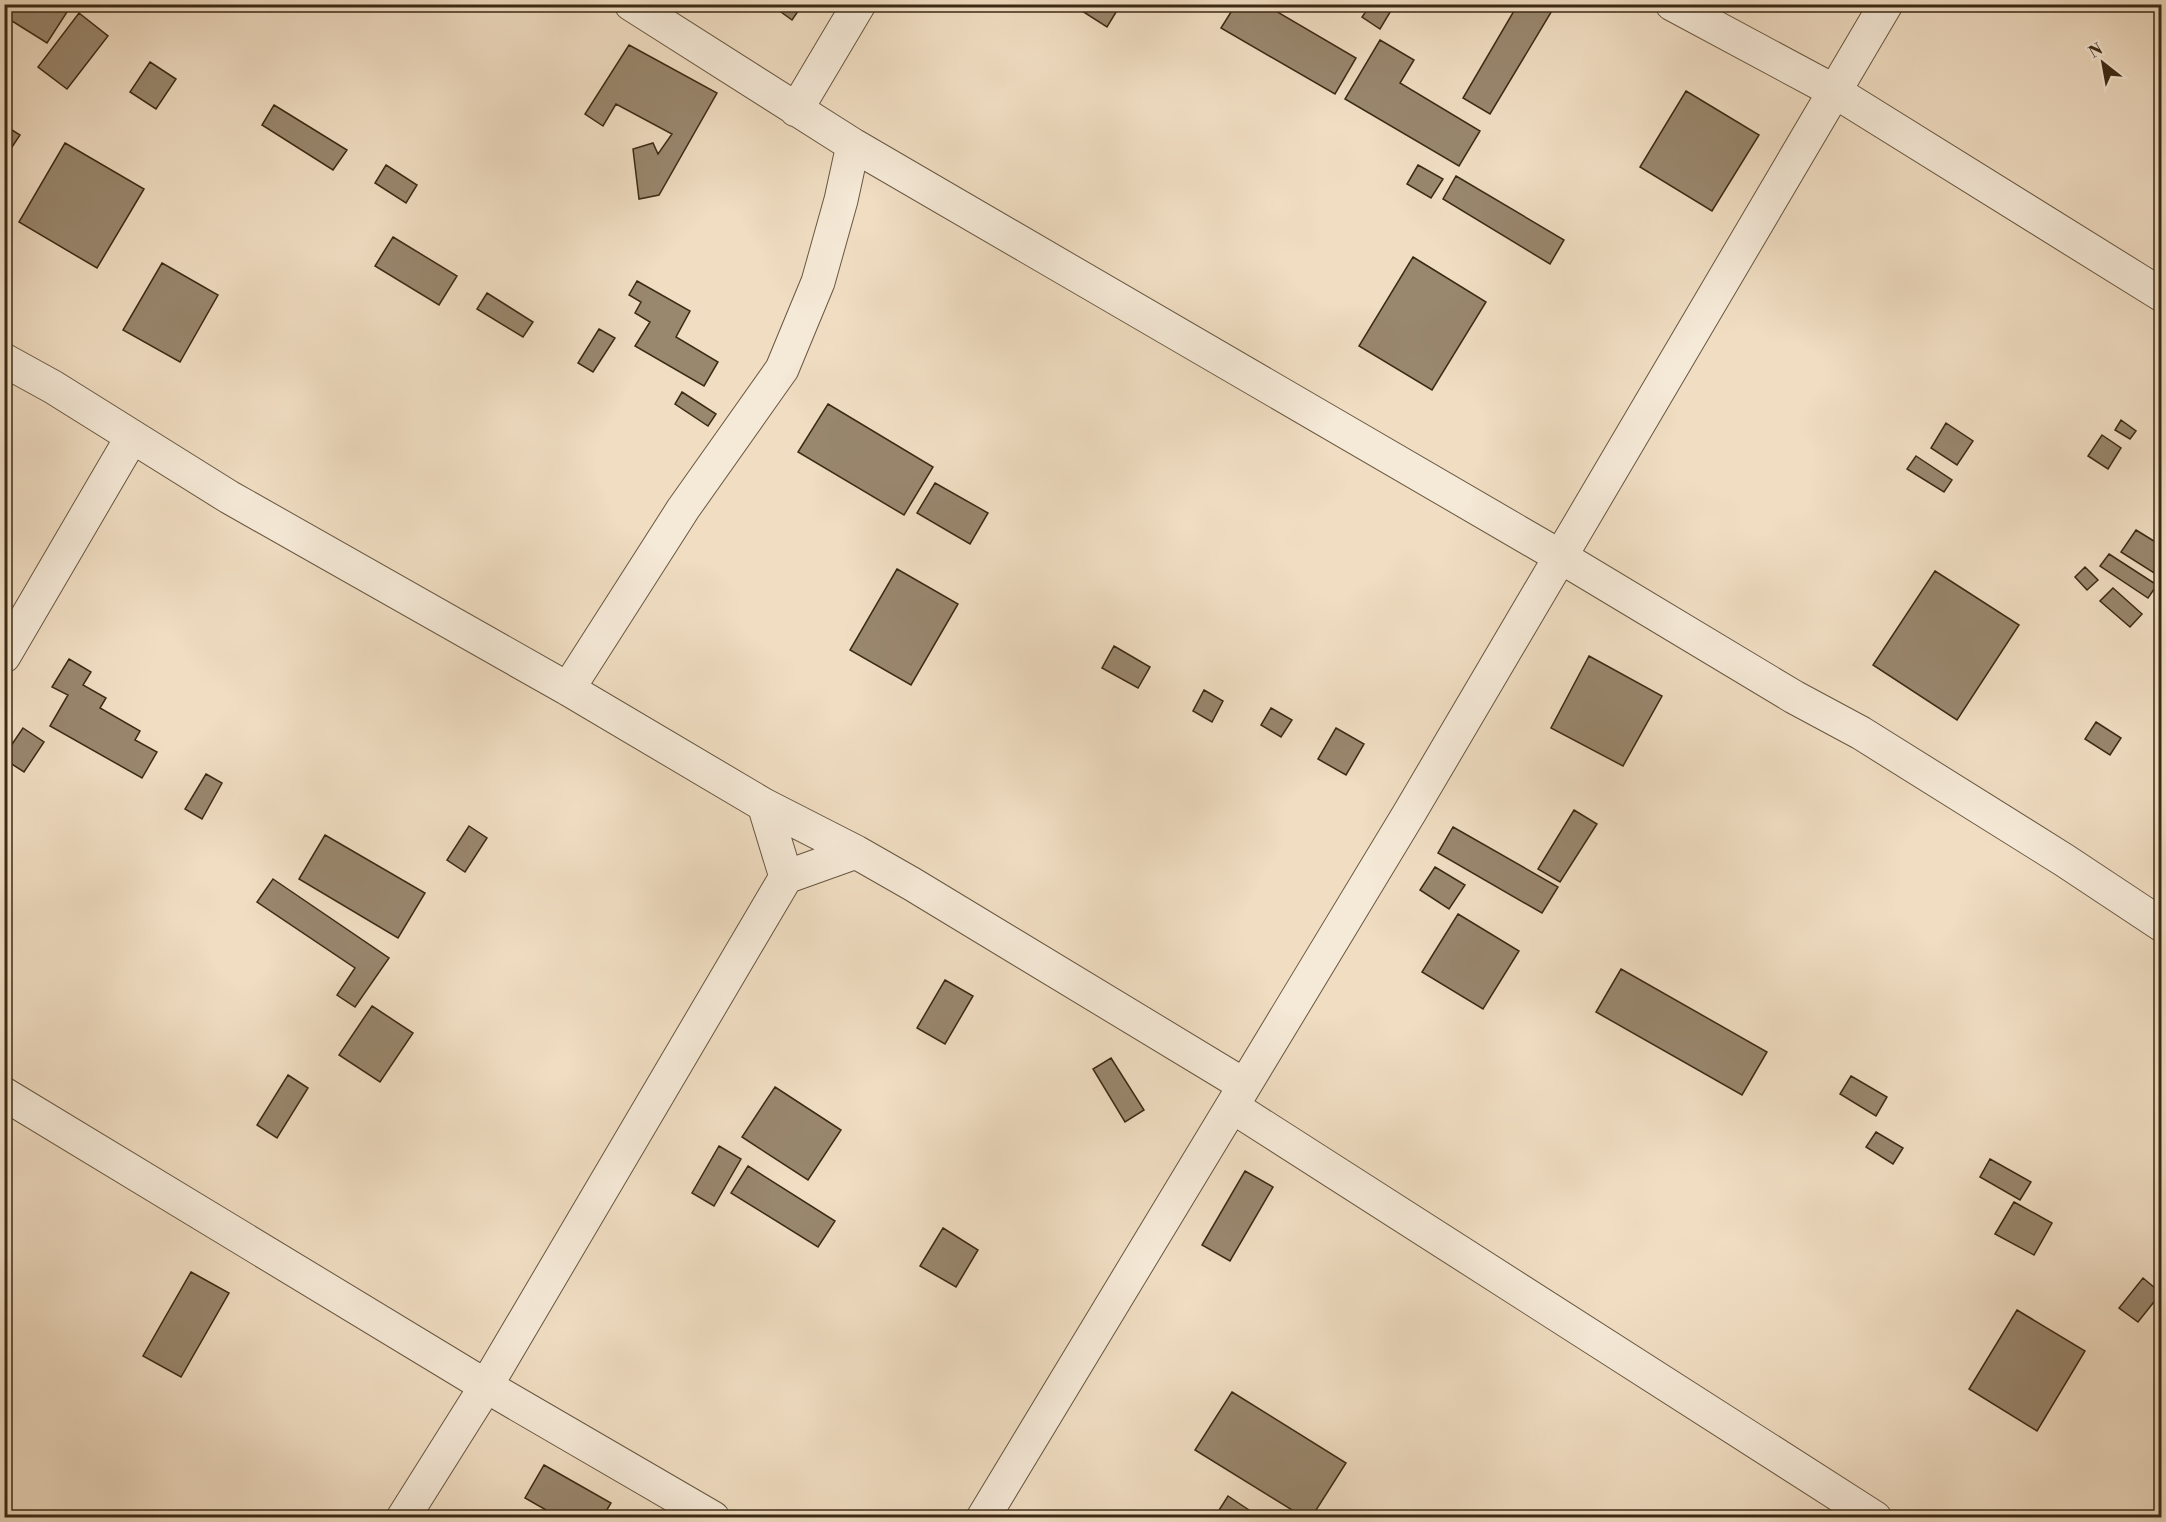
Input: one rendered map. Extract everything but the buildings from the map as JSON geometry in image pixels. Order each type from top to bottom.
[{"type":"street","points":[[631,4],[853,145],[1561,557],[1794,698],[1861,733],[2064,860],[2162,925]]},
{"type":"street","points":[[796,110],[859,4]]},
{"type":"street","points":[[1672,4],[1834,91],[2162,295]]},
{"type":"street","points":[[983,1518],[1410,812],[1886,4]]},
{"type":"street","points":[[568,689],[682,509],[782,369],[818,282],[841,200],[853,145]]},
{"type":"street","points":[[4,360],[52,387],[229,497],[568,689],[764,805],[856,852],[912,884],[1238,1096],[1875,1518]]},
{"type":"street","points":[[4,656],[132,437]]},
{"type":"street","points":[[764,805],[786,877]]},
{"type":"street","points":[[403,1518],[486,1386],[786,877],[856,852]]},
{"type":"street","points":[[4,1094],[486,1386],[713,1518]]}]
